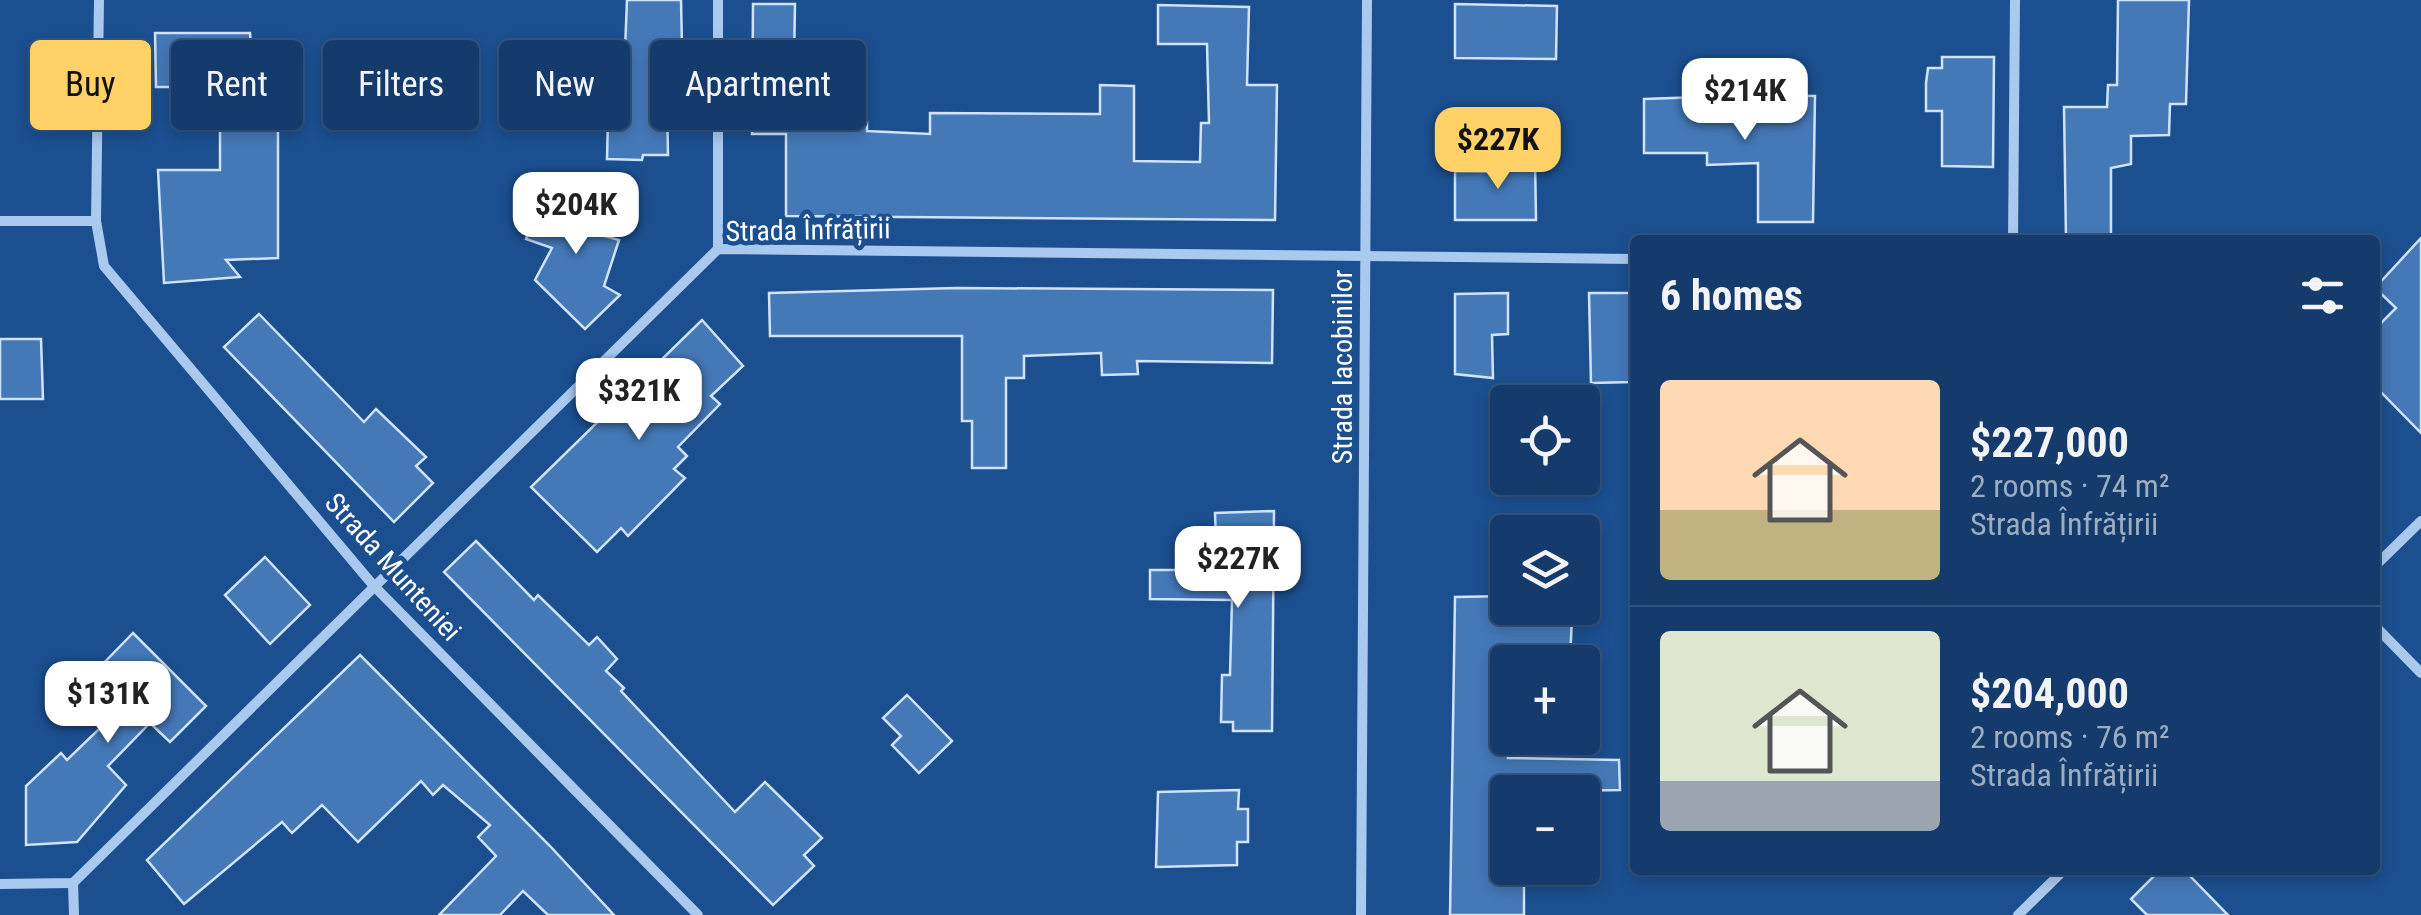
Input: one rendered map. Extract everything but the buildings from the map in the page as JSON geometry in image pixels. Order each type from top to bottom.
[{"type":"street","name":"Strada Munteniei","points":[[99,0],[96,221],[104,266],[373,586],[698,915]]},
{"type":"street","points":[[718,0],[718,249]]},
{"type":"street","name":"Strada Iacobinilor","points":[[1361,915],[1367,0]]},
{"type":"street","points":[[2014,235],[2015,0]]},
{"type":"street","points":[[0,221],[96,221]]},
{"type":"street","name":"Strada Înfrățirii","points":[[74,883],[718,249],[1630,259]]},
{"type":"street","points":[[2380,561],[2421,521]]},
{"type":"street","points":[[2380,631],[2421,673]]},
{"type":"street","points":[[2018,915],[2059,875]]},
{"type":"street","points":[[0,884],[74,883],[74,915]]}]
